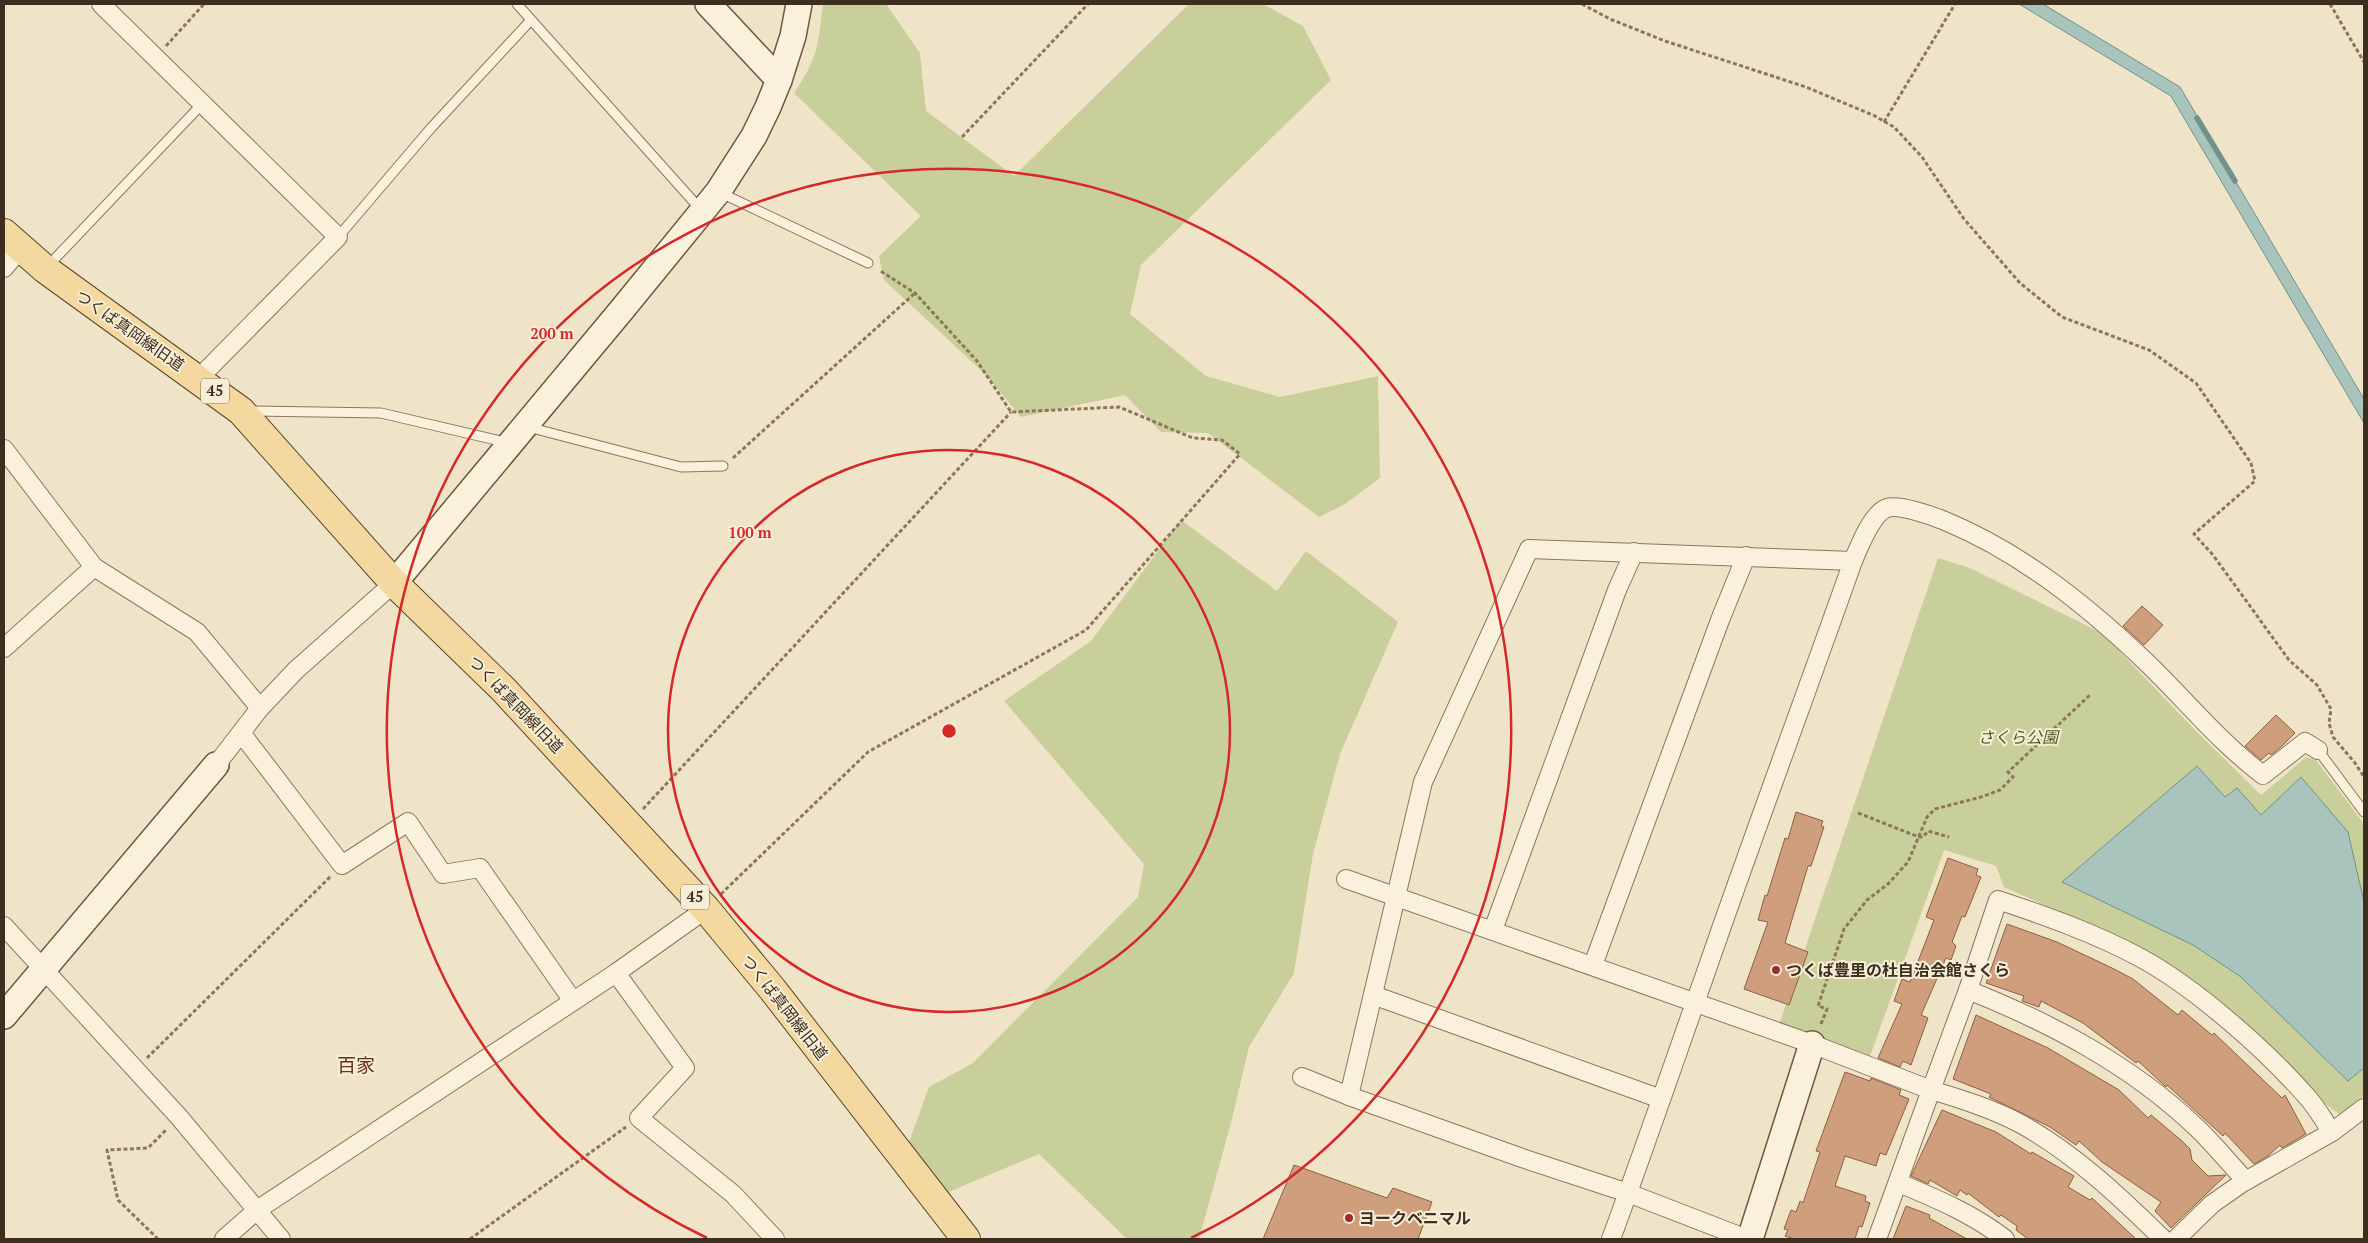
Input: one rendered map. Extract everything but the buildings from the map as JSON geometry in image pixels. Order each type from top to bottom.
[{"type":"main road","name":"つくば真岡線旧道","points":[[9,250],[45,269],[199,378],[241,411],[394,583],[504,690],[706,909],[773,990],[966,1239]]},
{"type":"street","points":[[101,4],[338,237],[199,378]]},
{"type":"street","points":[[708,4],[780,80]]},
{"type":"street","points":[[4,1016],[242,734],[260,708],[296,670],[394,583],[703,212],[754,136],[780,80],[793,36],[799,4]]},
{"type":"street","points":[[5,453],[94,567],[197,632],[260,708]]},
{"type":"street","points":[[1611,1239],[1853,561],[1863,537],[1880,512],[1889,507],[1930,514],[1965,529],[2049,579],[2092,613],[2143,659],[2240,758],[2263,775],[2305,742],[2318,750]]},
{"type":"street","points":[[1349,1096],[1422,782],[1529,549],[1853,561]]},
{"type":"street","points":[[1493,930],[1617,590],[1634,552]]},
{"type":"street","points":[[1593,965],[1720,620],[1746,556]]},
{"type":"street","points":[[4,648],[94,567]]},
{"type":"street","points":[[242,734],[342,865],[408,822],[443,874],[480,868],[573,1001]]},
{"type":"street","points":[[1346,879],[1593,965],[1695,1004],[1812,1044],[1931,1090],[1968,1101],[2020,1124],[2068,1154],[2112,1190],[2163,1239]]},
{"type":"street","points":[[1877,1239],[1968,990],[1998,900],[2074,926],[2140,958],[2185,986],[2237,1028],[2302,1092],[2332,1132]]},
{"type":"street","points":[[224,1239],[257,1210],[616,973],[706,909]]},
{"type":"street","points":[[4,926],[179,1117],[281,1239]]},
{"type":"street","points":[[616,973],[685,1068],[639,1118],[733,1194],[775,1239]]},
{"type":"street","points":[[1968,990],[2016,1009],[2073,1038],[2150,1087],[2197,1127],[2246,1181]]},
{"type":"street","points":[[1373,995],[1661,1099]]},
{"type":"street","points":[[1302,1077],[1477,1143],[1628,1193],[1748,1239],[1812,1044]]},
{"type":"street","points":[[2176,1239],[2212,1204],[2246,1181],[2332,1132],[2364,1108]]},
{"type":"street","points":[[1899,1183],[1944,1202],[1984,1223],[2005,1239]]},
{"type":"lane","points":[[518,4],[703,212]]},
{"type":"lane","points":[[338,237],[430,128],[531,20]]},
{"type":"lane","points":[[45,269],[203,104]]},
{"type":"lane","points":[[718,192],[868,263]]},
{"type":"lane","points":[[241,411],[381,413],[519,435],[681,467],[723,466]]},
{"type":"lane","points":[[2318,750],[2364,812]]},
{"type":"path","points":[[156,56],[204,4]]},
{"type":"path","points":[[962,137],[1088,4]]},
{"type":"path","points":[[1582,4],[1610,19],[1665,40],[1806,87],[1894,127],[1922,157],[1964,219],[2020,283],[2062,317],[2106,332],[2149,350],[2196,382],[2251,463],[2255,481],[2194,534],[2212,554],[2289,660],[2317,685],[2331,709],[2329,723],[2333,737],[2355,763],[2364,778]]},
{"type":"path","points":[[1884,122],[1955,4]]},
{"type":"path","points":[[2330,4],[2364,62]]},
{"type":"path","points":[[868,263],[915,293],[977,361],[1011,412]]},
{"type":"path","points":[[723,466],[915,293]]},
{"type":"path","points":[[629,824],[1011,412],[1119,407],[1193,438],[1222,440],[1240,454],[1086,630],[868,752],[706,909]]},
{"type":"path","points":[[1812,1044],[1827,1009],[1818,1006],[1844,929],[1861,906],[1888,884],[1908,862],[1927,817],[1935,809],[1982,797],[2000,790],[2013,777],[2008,772],[2091,694]]},
{"type":"path","points":[[1858,813],[1919,837],[1923,838],[1928,831],[1949,837]]},
{"type":"path","points":[[135,1069],[342,865]]},
{"type":"path","points":[[158,1239],[118,1200],[107,1150],[148,1148],[179,1117]]},
{"type":"path","points":[[470,1239],[639,1118]]},
{"type":"green space","points":[[823,4],[886,4],[920,53],[926,111],[1014,176],[1189,4],[1263,4],[1303,26],[1331,80],[1141,265],[1130,314],[1206,376],[1280,397],[1378,376],[1380,478],[1345,504],[1319,517],[1208,433],[1161,432],[1125,395],[1021,417],[987,376],[884,280],[879,256],[921,216],[794,93],[808,70],[816,51]]},
{"type":"green space","points":[[1181,520],[1277,591],[1306,551],[1398,622],[1340,754],[1313,854],[1294,973],[1249,1047],[1231,1123],[1199,1239],[1127,1239],[1039,1154],[925,1202],[897,1175],[929,1087],[973,1063],[1138,897],[1144,864],[1004,701],[1091,641]]},
{"type":"green space","name":"さくら公園","points":[[1938,558],[1970,568],[2102,633],[2192,727],[2261,795],[2306,757],[2316,760],[2364,824],[2364,1095],[2340,1115],[2323,1102],[2268,1047],[2173,966],[2127,942],[2004,887],[1996,866],[1944,850],[1869,1059],[1779,1025]]},
{"type":"water","points":[[2019,4],[2043,4],[2180,87],[2364,399],[2364,423],[2171,96]]},
{"type":"water","points":[[2197,766],[2225,797],[2237,788],[2261,815],[2301,777],[2348,832],[2364,902],[2364,1068],[2348,1081],[2241,977],[2193,945],[2062,882]]},
{"type":"waterway","points":[[2197,118],[2235,181]]},
{"type":"place","name":"つくば豊里の杜自治会館さくら","points":[[1776,970]]},
{"type":"place","name":"ヨークベニマル","points":[[1349,1218]]},
{"type":"district","name":"百家","points":[[356,1065]]}]
